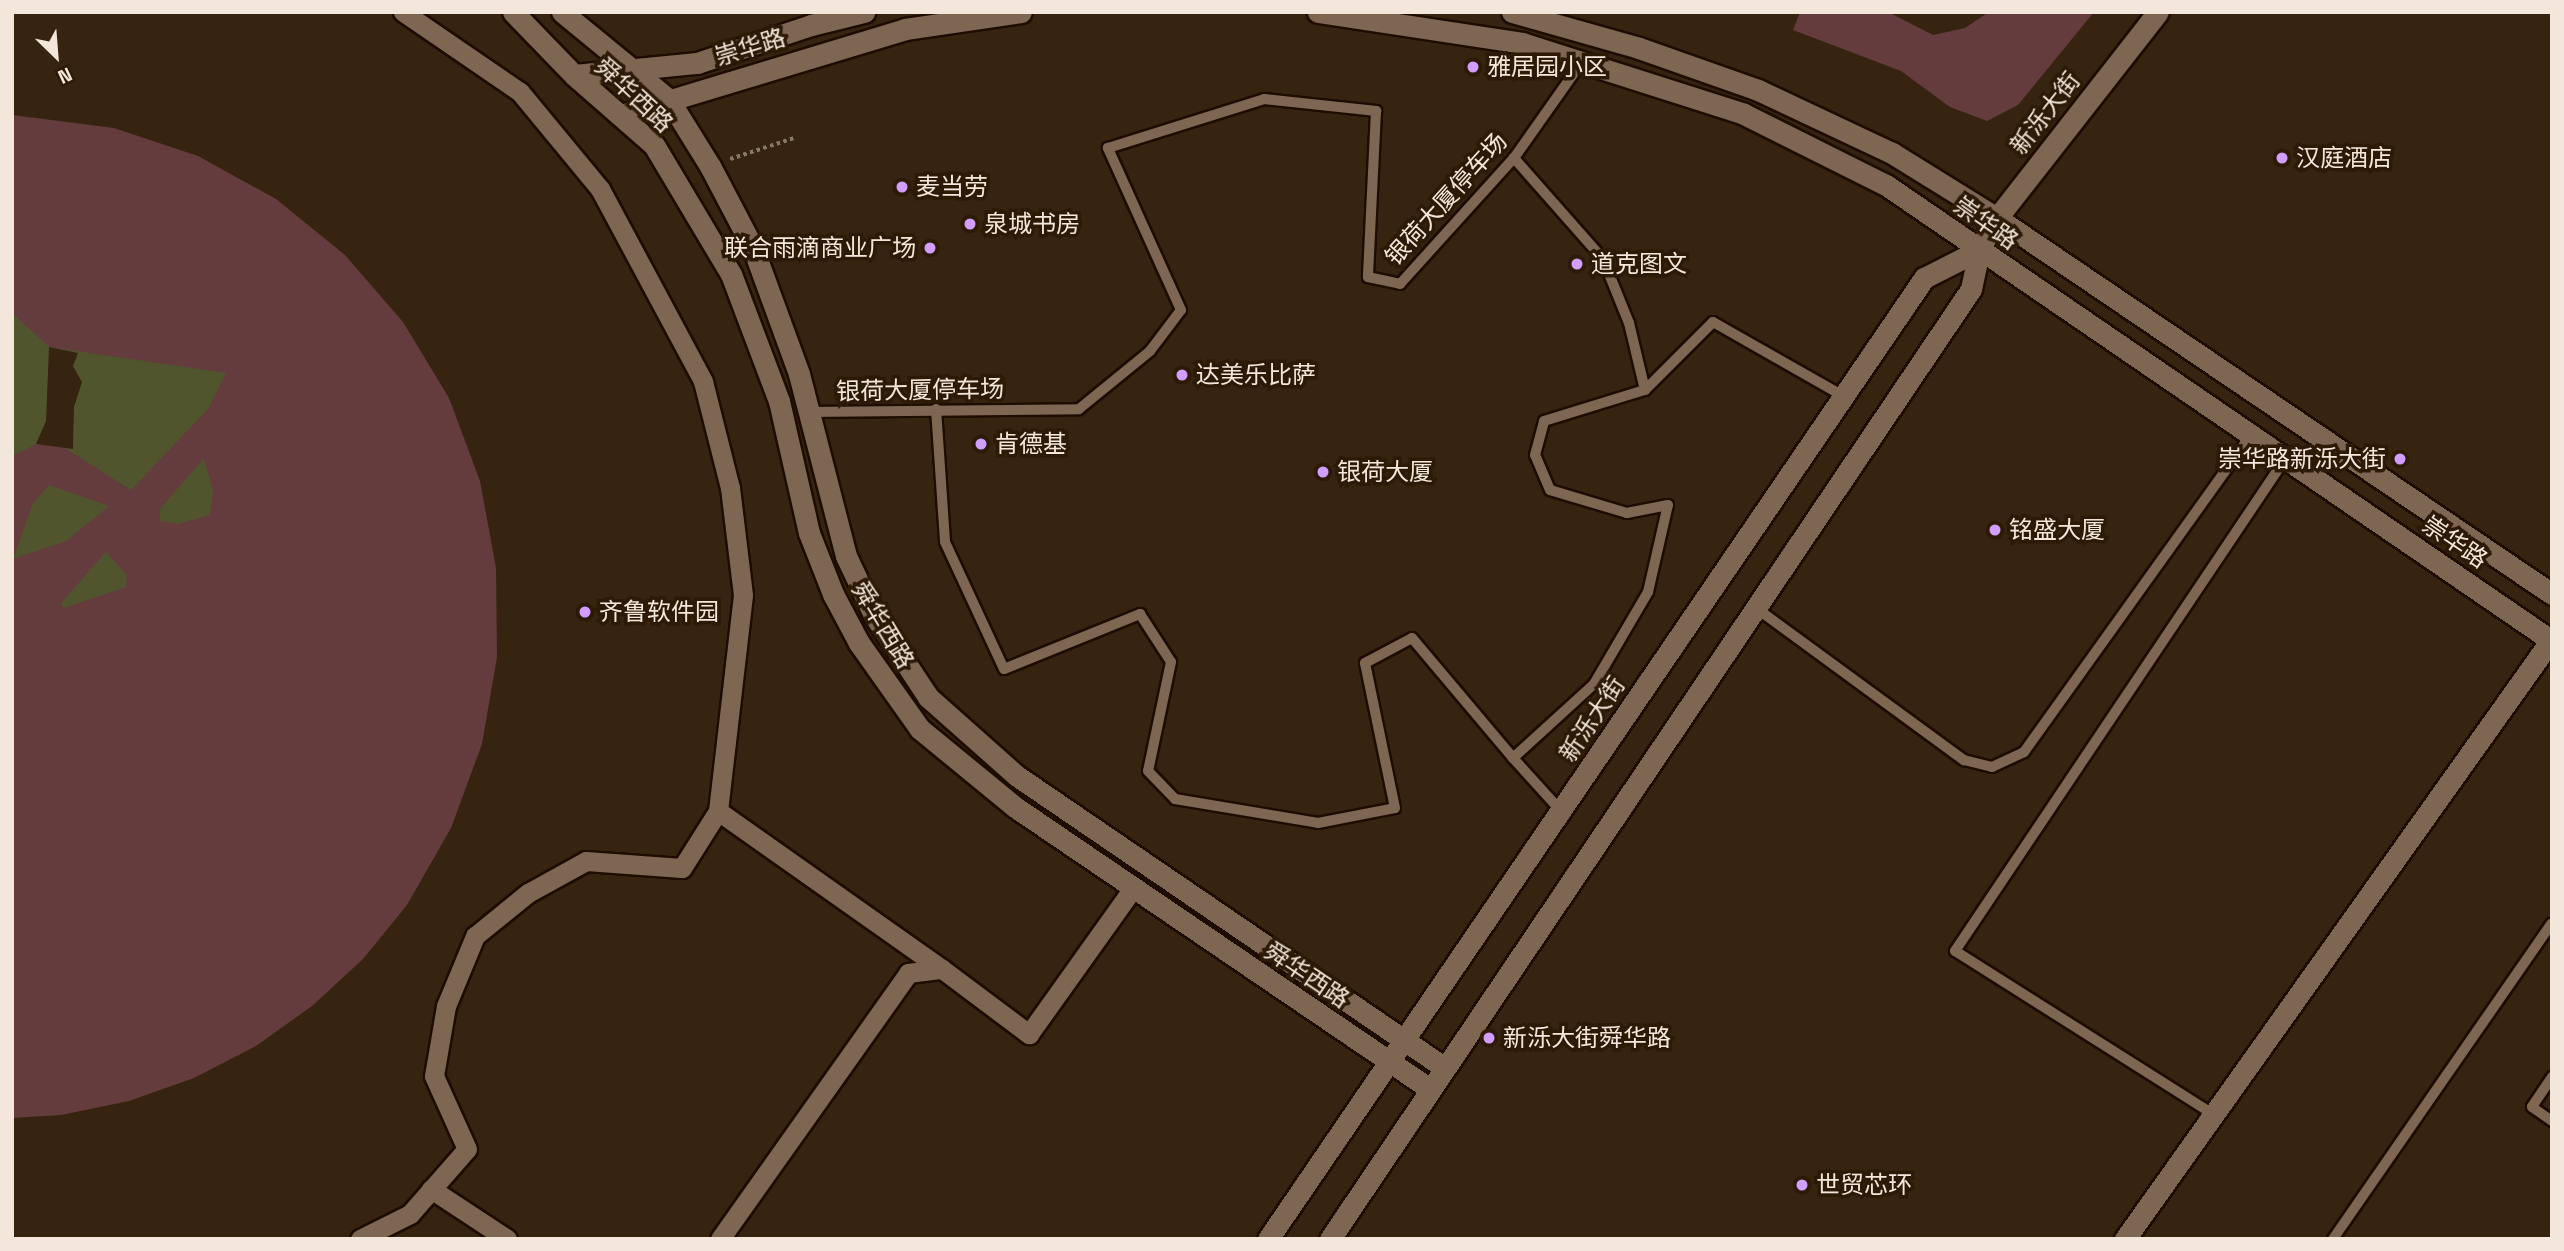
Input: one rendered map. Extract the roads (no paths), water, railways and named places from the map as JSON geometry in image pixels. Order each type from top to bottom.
[{"type":"main road","name":"舜华西路","points":[[513,12],[574,75],[653,145],[731,274],[779,401],[809,533],[859,643],[920,729],[1015,807],[1430,1089]]},
{"type":"main road","name":"舜华西路","points":[[562,12],[669,100],[710,166],[752,248],[812,412],[830,507],[846,556],[874,615],[928,697],[1017,776],[1445,1068]]},
{"type":"main road","name":"崇华路","points":[[574,75],[637,71],[697,63],[810,24],[864,12]]},
{"type":"main road","name":"崇华路","points":[[621,115],[905,29],[1021,12]]},
{"type":"main road","name":"崇华路","points":[[1318,12],[1522,43],[1744,114],[1886,185],[2552,640]]},
{"type":"main road","name":"崇华路","points":[[1512,12],[1639,48],[1758,90],[1892,153],[1997,218],[2552,594]]},
{"type":"main road","name":"新泺大街","points":[[1329,1239],[1971,289],[1979,250],[1997,218],[2158,12]]},
{"type":"main road","name":"新泺大街","points":[[1268,1239],[1924,278],[1979,250]]},
{"type":"main road","points":[[2125,1239],[2552,640]]},
{"type":"street","points":[[360,1239],[410,1214],[467,1149],[434,1076],[446,1006],[475,936],[528,893],[586,861],[682,868],[718,811],[743,595],[730,488],[703,381],[591,179],[520,92],[403,12]]},
{"type":"street","points":[[718,811],[1029,1034],[1133,888]]},
{"type":"street","points":[[720,1239],[908,973],[942,970]]},
{"type":"street","points":[[431,1189],[507,1239]]},
{"type":"lane","name":"银荷大厦停车场","points":[[812,412],[1079,409],[1150,351],[1181,310],[1108,148],[1264,99],[1376,111],[1368,278],[1400,284],[1514,158],[1581,63]]},
{"type":"lane","points":[[1514,158],[1603,258],[1629,323],[1645,390]]},
{"type":"lane","points":[[1513,758],[1594,684],[1648,592],[1668,505],[1627,513],[1550,490],[1535,455],[1544,421],[1645,390],[1713,322],[1843,396]]},
{"type":"lane","points":[[936,409],[945,542],[1004,669],[1140,614],[1171,662],[1148,771],[1175,799],[1318,823],[1395,808],[1365,663],[1412,638],[1513,758],[1562,811]]},
{"type":"lane","points":[[1756,608],[1964,760],[1992,767],[2024,752],[2251,435]]},
{"type":"lane","points":[[2214,1114],[1955,951],[2285,458]]},
{"type":"lane","points":[[2333,1239],[2552,923]]},
{"type":"lane","points":[[2552,1077],[2532,1107],[2552,1121]]},
{"type":"place","name":"雅居园小区","points":[[1473,67]]},
{"type":"place","name":"汉庭酒店","points":[[2282,158]]},
{"type":"place","name":"麦当劳","points":[[902,187]]},
{"type":"place","name":"泉城书房","points":[[970,224]]},
{"type":"place","name":"联合雨滴商业广场","points":[[930,248]]},
{"type":"place","name":"道克图文","points":[[1577,264]]},
{"type":"place","name":"达美乐比萨","points":[[1182,375]]},
{"type":"place","name":"肯德基","points":[[981,444]]},
{"type":"place","name":"崇华路新泺大街","points":[[2400,459]]},
{"type":"place","name":"银荷大厦","points":[[1323,472]]},
{"type":"place","name":"铭盛大厦","points":[[1995,530]]},
{"type":"place","name":"齐鲁软件园","points":[[585,612]]},
{"type":"place","name":"新泺大街舜华路","points":[[1489,1038]]},
{"type":"place","name":"世贸芯环","points":[[1802,1185]]}]
